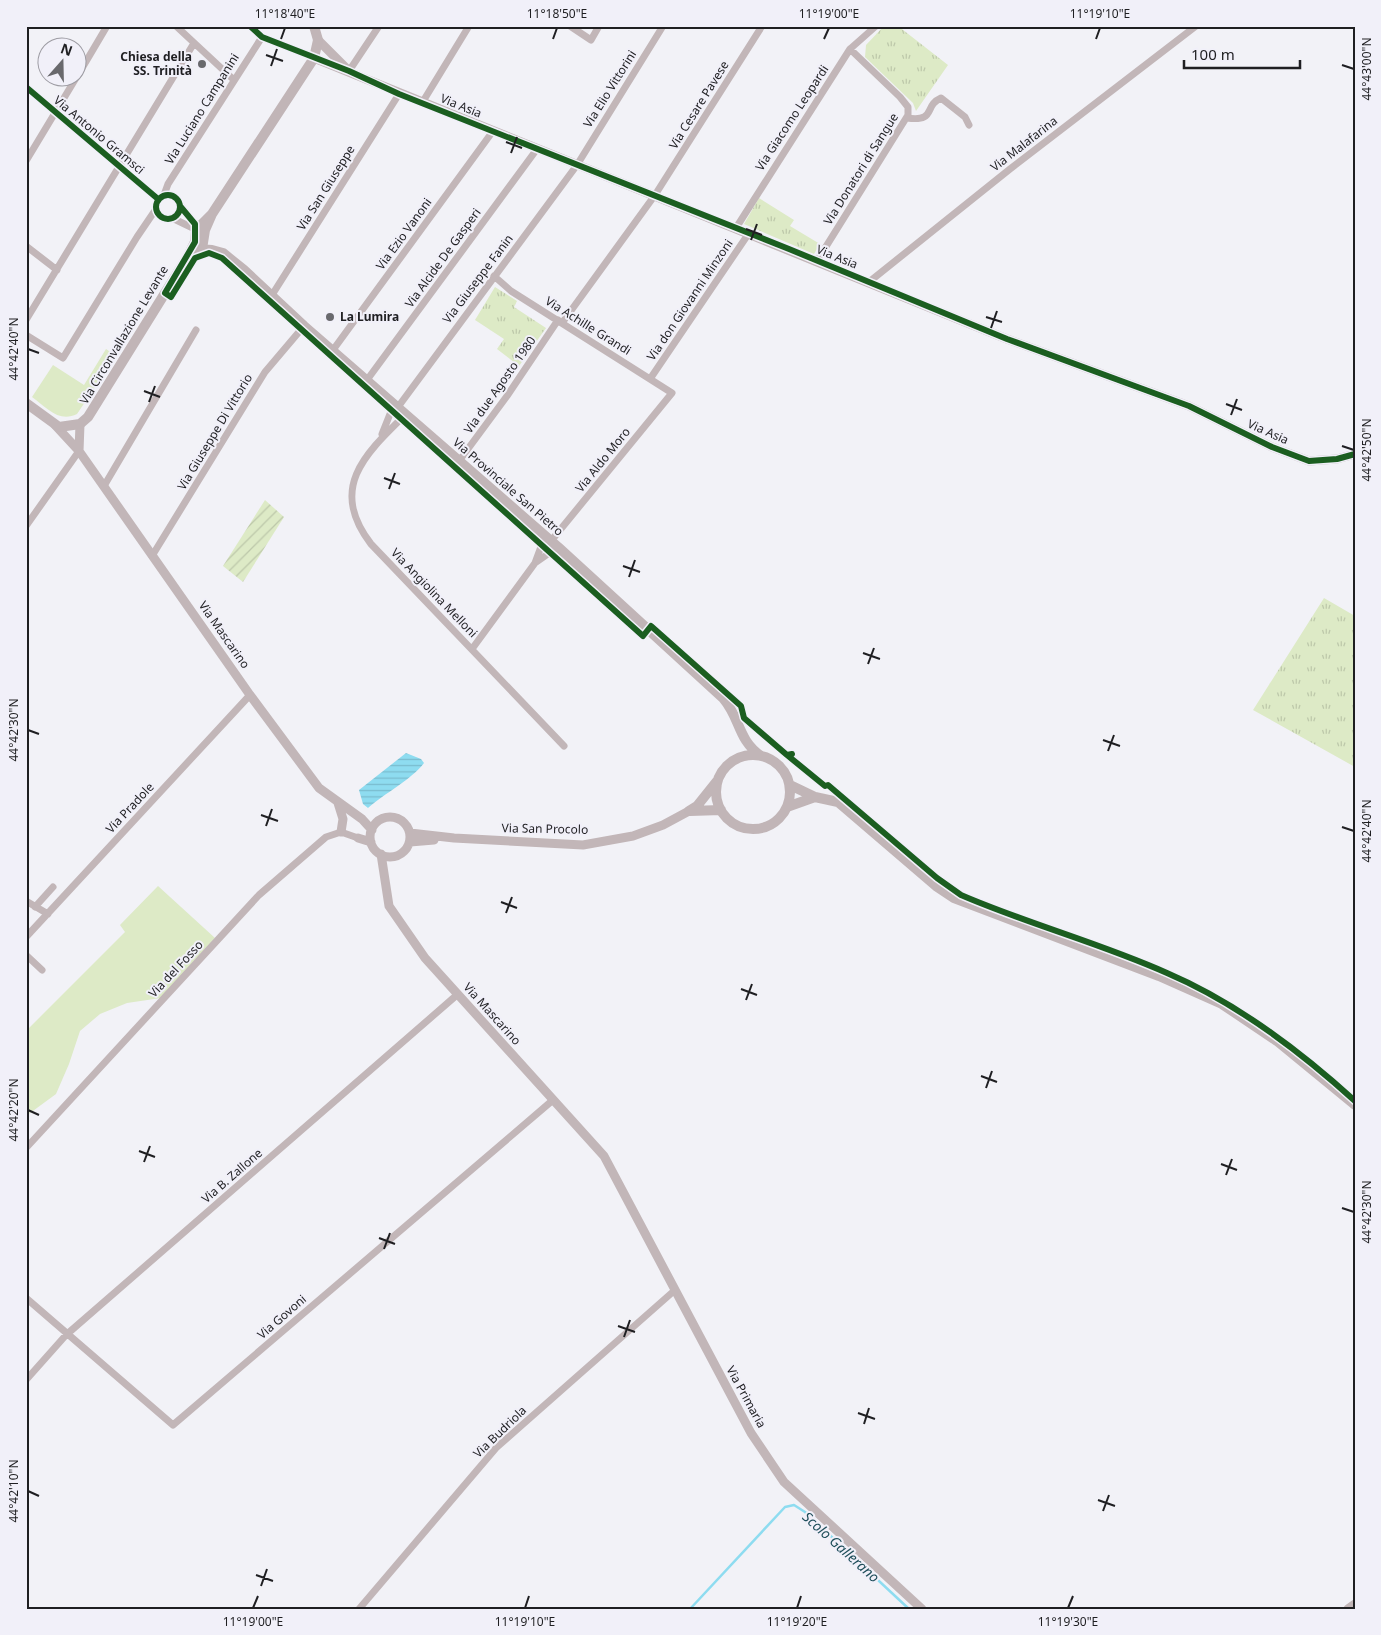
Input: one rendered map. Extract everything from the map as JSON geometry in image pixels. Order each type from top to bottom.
[{"type":"main road","name":"Via Circonvallazione Levante","points":[[80,424],[100,401],[188,256],[198,234],[314,58],[318,40],[314,26]]},
{"type":"main road","name":"Via Circonvallazione Levante","points":[[198,234],[202,249]]},
{"type":"main road","points":[[198,234],[223,253]]},
{"type":"main road","points":[[188,256],[202,249],[223,253]]},
{"type":"main road","name":"Via Provinciale San Pietro","points":[[223,253],[551,542],[723,698],[734,712],[741,734]]},
{"type":"main road","points":[[26,403],[55,425],[64,428],[80,424]]},
{"type":"main road","points":[[741,734],[750,748],[777,764],[784,771],[790,785],[787,807]]},
{"type":"main road","points":[[735,760],[741,734]]},
{"type":"main road","points":[[689,811],[697,806],[728,766],[735,760],[745,756],[761,756]]},
{"type":"main road","points":[[719,780],[717,793],[721,810],[738,825],[754,829],[774,823],[787,807],[815,797]]},
{"type":"main road","points":[[790,785],[815,797],[838,802],[936,886],[948,894],[1010,920],[1159,976],[1222,1004],[1278,1041],[1355,1105]]},
{"type":"main road","points":[[689,811],[721,810]]},
{"type":"street","points":[[88,58],[107,26]]},
{"type":"street","points":[[176,26],[234,80]]},
{"type":"street","points":[[250,26],[262,37],[314,58]]},
{"type":"street","points":[[349,71],[379,26]]},
{"type":"street","points":[[422,103],[469,26]]},
{"type":"street","points":[[570,26],[590,40],[599,26]]},
{"type":"street","name":"Via Elio Vittorini","points":[[577,165],[663,26]]},
{"type":"street","name":"Via Cesare Pavese","points":[[560,322],[655,196],[762,26]]},
{"type":"street","name":"Via Giacomo Leopardi","points":[[736,228],[850,49],[876,26]]},
{"type":"street","name":"Via Malafarina","points":[[869,282],[1010,169],[1196,26]]},
{"type":"street","name":"Via Luciano Campanini","points":[[161,197],[262,37]]},
{"type":"street","name":"Via Asia","points":[[318,40],[349,71]]},
{"type":"street","points":[[26,320],[118,165],[194,43]]},
{"type":"street","name":"Via Donatori di Sangue","points":[[817,261],[907,118],[908,106],[850,49]]},
{"type":"street","name":"Via Asia","points":[[314,58],[1007,339],[1189,406],[1272,447],[1310,461],[1336,459],[1355,454]]},
{"type":"street","name":"Via Antonio Gramsci","points":[[26,87],[118,165],[161,197],[177,202],[187,213]]},
{"type":"street","points":[[26,161],[70,88]]},
{"type":"street","name":"Via San Giuseppe","points":[[272,295],[399,94]]},
{"type":"street","points":[[907,118],[920,120],[924,118],[938,100],[942,98],[965,117],[969,124]]},
{"type":"street","name":"Via Ezio Vanoni","points":[[333,350],[494,131]]},
{"type":"street","name":"Via Alcide De Gasperi","points":[[367,380],[537,148]]},
{"type":"street","name":"Via Giuseppe Fanin","points":[[396,405],[577,165]]},
{"type":"street","points":[[26,335],[63,358],[156,209],[161,197]]},
{"type":"street","points":[[172,218],[179,214],[180,206]]},
{"type":"street","points":[[156,209],[163,217],[172,218],[198,234]]},
{"type":"street","points":[[187,213],[197,219],[209,217]]},
{"type":"street","points":[[187,213],[193,220],[198,234]]},
{"type":"street","name":"Via don Giovanni Minzoni","points":[[650,379],[749,234]]},
{"type":"street","points":[[26,246],[57,270]]},
{"type":"street","name":"Via Achille Grandi","points":[[494,276],[511,291],[672,393]]},
{"type":"street","name":"Via due Agosto 1980","points":[[459,461],[560,322]]},
{"type":"street","name":"Via Giuseppe Di Vittorio","points":[[152,556],[265,372],[304,326]]},
{"type":"street","points":[[104,486],[196,330]]},
{"type":"street","name":"Via Aldo Moro","points":[[551,542],[672,393]]},
{"type":"street","name":"Via Angiolina Melloni","points":[[396,405],[381,436],[358,469],[352,506],[355,520],[372,544],[564,746]]},
{"type":"street","name":"Via Angiolina Melloni","points":[[381,436],[406,414]]},
{"type":"street","points":[[26,526],[79,450],[80,424]]},
{"type":"street","name":"Via Mascarino","points":[[55,425],[79,450],[250,695],[319,788],[362,819],[373,832]]},
{"type":"street","points":[[535,563],[551,542]]},
{"type":"street","points":[[472,649],[551,542]]},
{"type":"street","name":"Via Pradole","points":[[26,937],[250,695]]},
{"type":"street","points":[[338,803],[343,819],[341,832],[358,838],[373,832],[388,817],[399,819],[408,827],[410,837],[403,852],[391,856],[381,854],[373,832]]},
{"type":"street","name":"Via San Procolo","points":[[410,837],[583,845],[633,836],[663,825],[689,811]]},
{"type":"street","name":"Via del Fosso","points":[[26,1148],[260,894],[326,837],[341,832]]},
{"type":"street","name":"Via Mascarino","points":[[381,854],[383,876],[390,906],[425,958],[604,1156]]},
{"type":"street","points":[[383,876],[391,856]]},
{"type":"street","points":[[35,907],[54,887]]},
{"type":"street","points":[[26,901],[48,914]]},
{"type":"street","points":[[26,955],[42,970]]},
{"type":"street","name":"Via B. Zallone","points":[[26,1380],[66,1335],[458,994]]},
{"type":"street","name":"Via Govoni","points":[[26,1298],[66,1335],[173,1425],[553,1100]]},
{"type":"street","name":"Via Primaria","points":[[604,1156],[751,1433],[784,1482],[922,1609]]},
{"type":"street","name":"Via Budriola","points":[[359,1609],[496,1448],[675,1290]]},
{"type":"street","points":[[1348,1609],[1355,1604]]},
{"type":"green space","points":[[884,26],[898,26],[948,65],[916,111],[913,103],[865,57],[866,45]]},
{"type":"green space","points":[[759,198],[794,220],[790,226],[820,244],[814,254],[744,224]]},
{"type":"green space","points":[[495,287],[517,301],[514,307],[546,328],[519,366],[497,349],[504,339],[475,320]]},
{"type":"green space","points":[[106,349],[116,356],[77,414],[64,417],[53,413],[32,397],[53,365],[84,385]]},
{"type":"green space","points":[[265,500],[284,517],[243,582],[223,566]]},
{"type":"green space","points":[[1324,598],[1355,616],[1355,767],[1253,710]]},
{"type":"green space","points":[[158,886],[215,938],[161,998],[127,1003],[100,1014],[80,1031],[56,1094],[26,1116],[26,1031],[125,932],[120,925]]},
{"type":"water","points":[[406,753],[421,759],[424,763],[412,775],[368,808],[363,804],[359,790]]},
{"type":"waterway","name":"Scolo Gallerano","points":[[690,1609],[785,1507],[794,1505],[805,1512],[909,1609]]},
{"type":"cycle path","points":[[250,26],[262,37],[349,71],[399,94],[789,249],[1007,339],[1189,406],[1272,447],[1309,461],[1337,459],[1355,454]]},
{"type":"cycle path","points":[[26,87],[158,199]]},
{"type":"cycle path","points":[[168,195],[176,199],[180,207],[176,215],[168,219],[160,215],[156,207],[160,199],[168,195]]},
{"type":"cycle path","points":[[180,206],[195,224],[195,242],[165,293],[171,297],[195,258],[209,253],[222,258],[643,636],[651,626],[741,706],[744,718],[787,755],[792,754]]},
{"type":"cycle path","points":[[787,755],[825,786],[828,785],[937,878],[961,895],[1142,962],[1218,998],[1289,1046],[1355,1101]]},
{"type":"place","name":"Chiesa della SS. Trinità","points":[[202,64]]},
{"type":"place","name":"La Lumira","points":[[330,317]]}]
